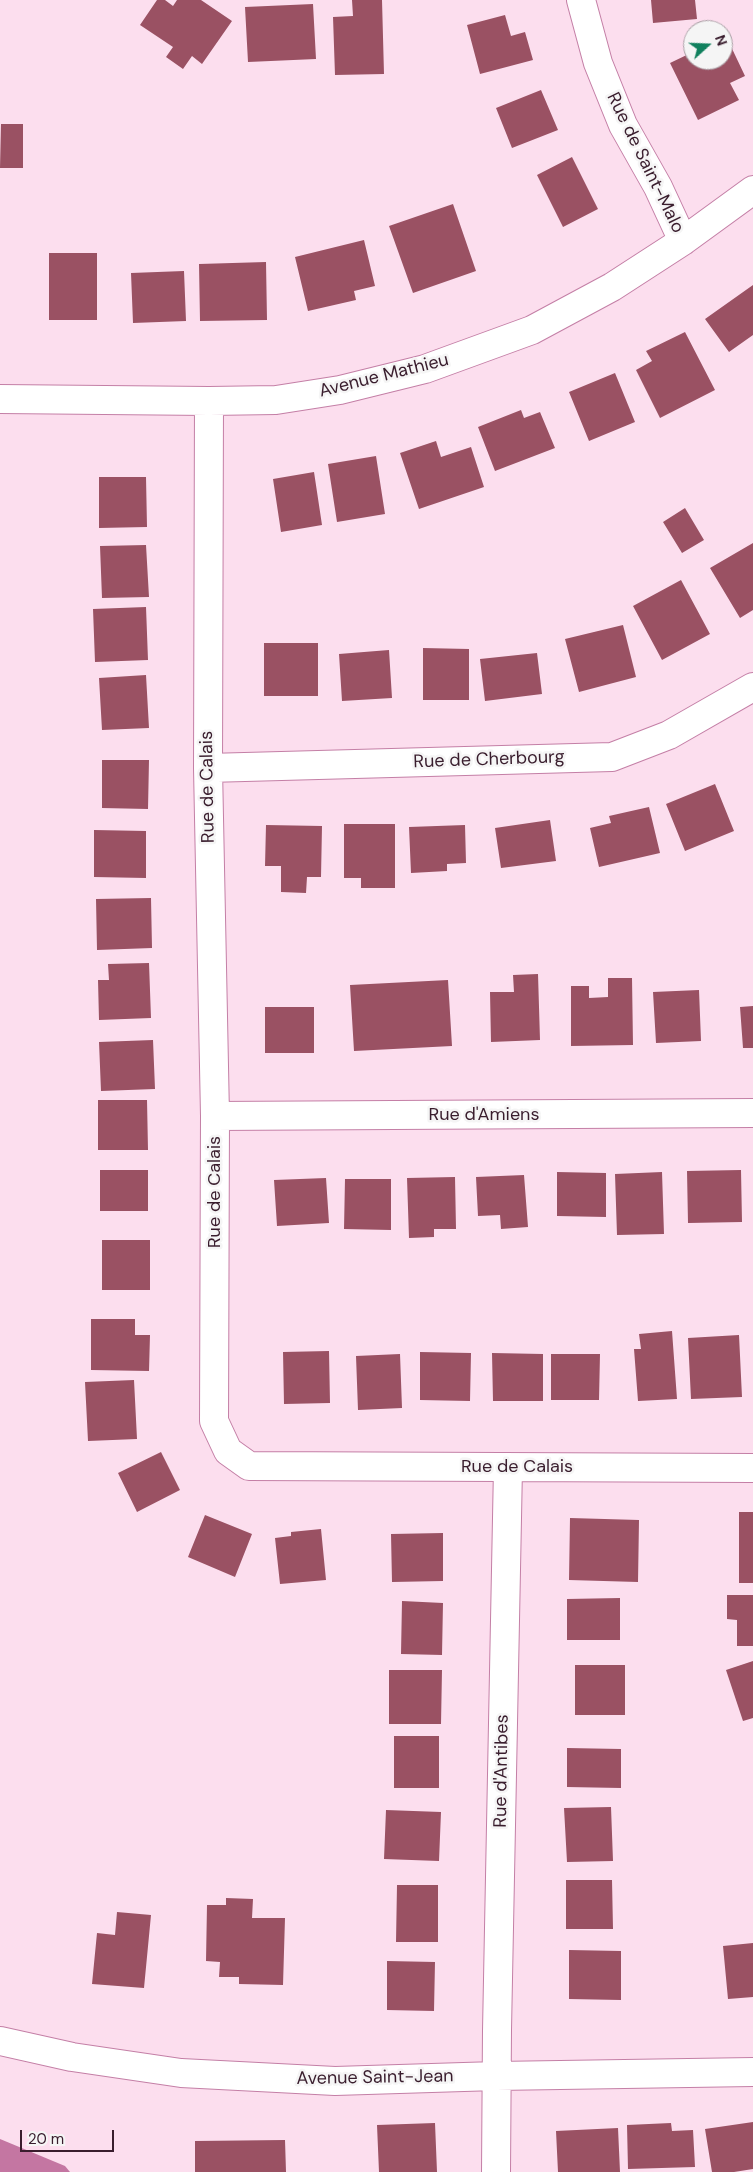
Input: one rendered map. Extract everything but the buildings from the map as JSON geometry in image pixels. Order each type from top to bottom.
[{"type":"street","name":"Rue de Saint-Malo","points":[[581,0],[598,63],[623,125],[658,187],[683,241]]},
{"type":"street","name":"Avenue Mathieu","points":[[0,399],[209,401],[285,398],[340,390],[426,369],[532,330],[612,287],[683,241],[753,190]]},
{"type":"street","name":"Rue de Calais","points":[[209,401],[208,768],[215,1116],[214,1420],[228,1451],[249,1466],[753,1468]]},
{"type":"street","name":"Rue de Cherbourg","points":[[208,768],[612,757],[669,735],[753,687]]},
{"type":"street","name":"Rue d'Amiens","points":[[215,1116],[753,1113]]},
{"type":"street","name":"Rue d'Antibes","points":[[496,2172],[496,2076],[508,1467]]},
{"type":"street","name":"Avenue Saint-Jean","points":[[0,2041],[72,2057],[181,2073],[335,2081],[496,2076],[753,2072]]},
{"type":"shaded area","points":[[0,2139],[65,2166],[70,2172],[0,2172]]}]
